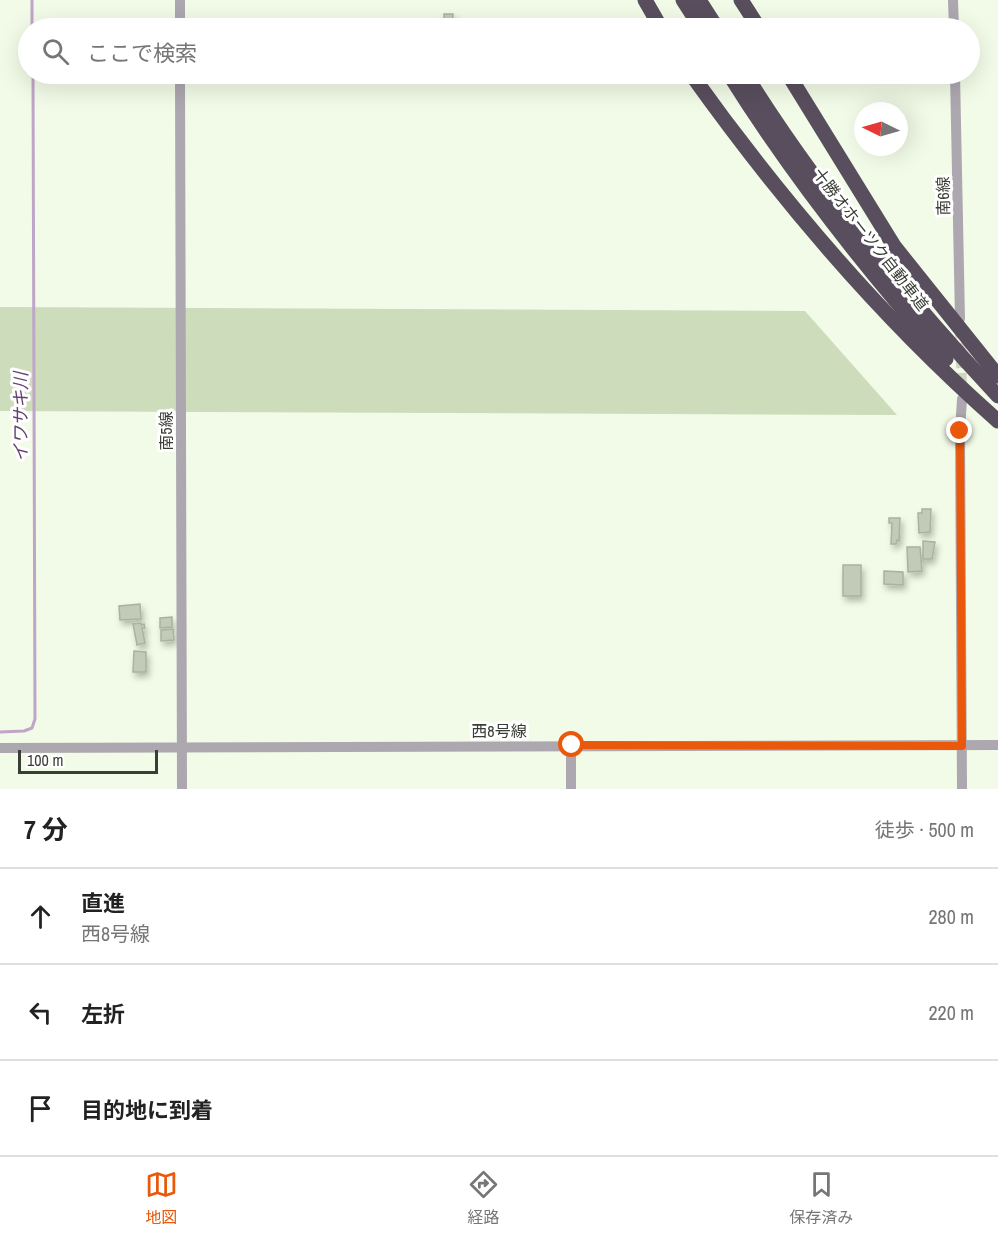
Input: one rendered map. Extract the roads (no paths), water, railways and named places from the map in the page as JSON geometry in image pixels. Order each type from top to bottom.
[{"type":"highway","points":[[645,0],[655,18]]},
{"type":"highway","points":[[683,0],[695,18]]},
{"type":"highway","points":[[699,0],[711,18]]},
{"type":"highway","points":[[741,0],[753,18]]},
{"type":"highway","points":[[699,84],[792,207],[869,297],[969,395],[998,419]]},
{"type":"highway","name":"十勝オホーツク自動車道","points":[[736,84],[812,197],[833,224],[883,287],[998,419]]},
{"type":"highway","name":"十勝オホーツク自動車道","points":[[752,84],[824,189],[872,251],[933,325],[998,396]]},
{"type":"highway","points":[[794,84],[894,246],[998,376]]},
{"type":"street","points":[[180,0],[180,18]]},
{"type":"street","points":[[953,0],[954,18]]},
{"type":"street","name":"南5線","points":[[180,84],[182,789]]},
{"type":"street","name":"南6線","points":[[955,84],[960,318]]},
{"type":"street","points":[[962,399],[960,431],[962,789]]},
{"type":"street","points":[[571,789],[572,745]]},
{"type":"street","name":"西8号線","points":[[0,748],[998,745]]},
{"type":"waterway","name":"イワサキ川","points":[[32,0],[32,18]]},
{"type":"waterway","name":"イワサキ川","points":[[0,732],[24,731],[32,728],[35,719],[33,84]]},
{"type":"tunnel","points":[[960,328],[962,390]]}]
